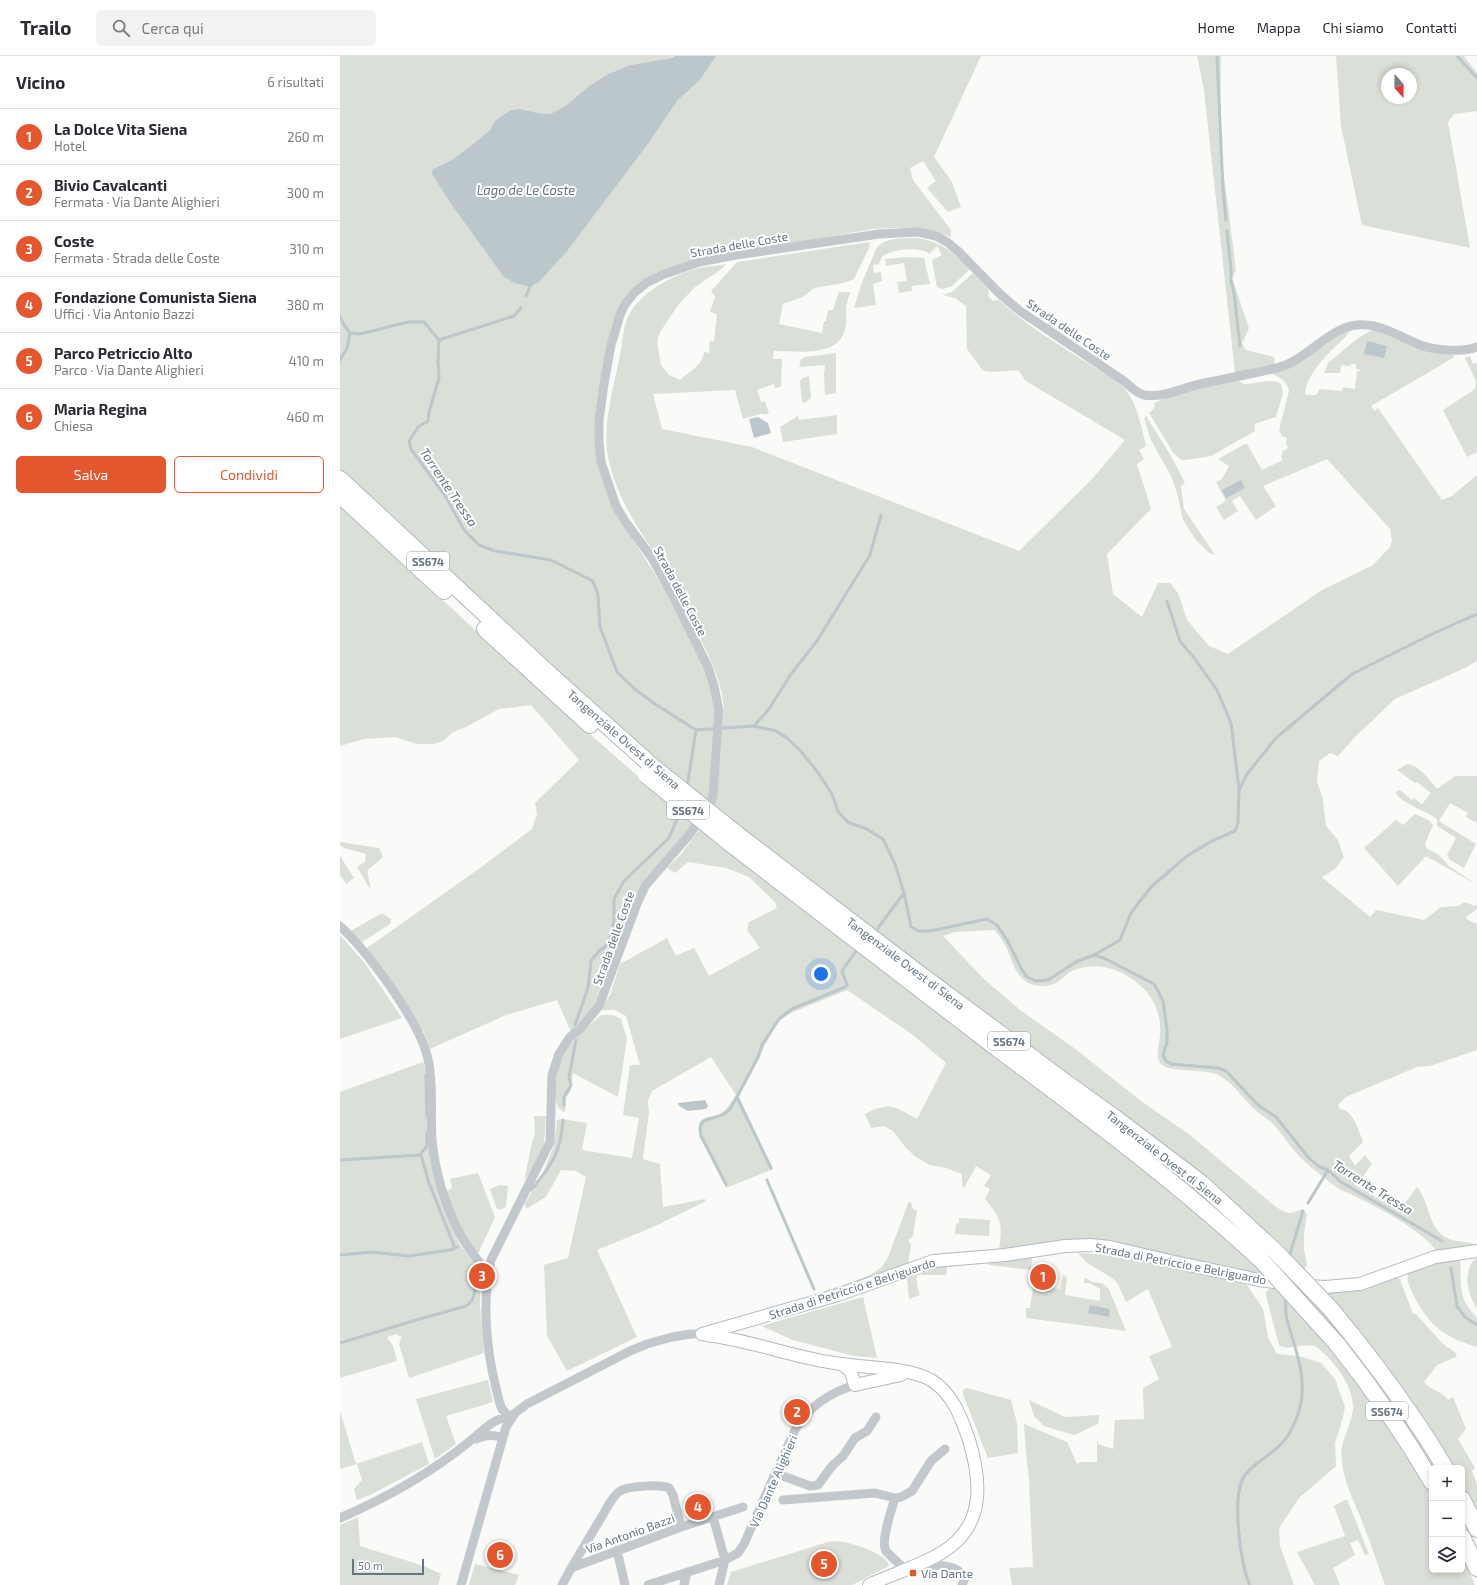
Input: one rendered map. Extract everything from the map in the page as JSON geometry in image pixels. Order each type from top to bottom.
[{"type":"highway","name":"Tangenziale Ovest di Siena","points":[[340,479],[513,647]]},
{"type":"highway","name":"Tangenziale Ovest di Siena","points":[[340,495],[513,647],[652,766],[734,840],[914,985],[1110,1133],[1188,1195],[1263,1262],[1318,1321],[1365,1379],[1429,1477]]},
{"type":"highway","name":"Tangenziale Ovest di Siena","points":[[734,840],[917,972],[1118,1120],[1195,1179],[1276,1252],[1330,1308],[1401,1400],[1443,1465]]},
{"type":"highway","points":[[1463,1501],[1477,1529]]},
{"type":"highway","points":[[1465,1544],[1477,1568]]},
{"type":"street","name":"Strada delle Coste","points":[[511,1417],[504,1412],[500,1404],[488,1340],[488,1275],[494,1252],[550,1142],[552,1076],[559,1054],[570,1037],[580,1029],[599,1006],[645,886],[690,835],[710,804],[714,787],[719,711],[714,686],[708,667],[672,594],[652,558],[627,524],[616,506],[601,462],[599,420],[611,345],[620,315],[624,306],[634,293],[646,283],[662,275],[700,262],[736,255],[879,234],[918,232],[936,236],[959,252],[1000,294],[1020,311],[1124,381],[1138,393],[1154,395],[1162,394],[1199,384],[1276,368],[1295,360],[1343,328],[1359,324],[1379,327],[1421,345],[1430,347],[1461,350],[1477,347]]},
{"type":"street","points":[[340,926],[360,948],[394,994],[423,1043],[428,1059],[432,1082],[432,1138],[435,1166],[443,1193],[458,1230],[488,1275]]},
{"type":"street","name":"Strada di Petriccio e Belriguardo","points":[[702,1334],[832,1297],[933,1261],[1009,1254],[1075,1245],[1098,1245],[1270,1281],[1295,1285],[1325,1287],[1360,1284],[1435,1257],[1477,1251]]},
{"type":"street","points":[[742,1340],[742,1329],[746,1322]]},
{"type":"street","name":"Strada di Petriccio e Belriguardo","points":[[511,1417],[521,1408],[537,1398],[641,1346],[672,1337],[691,1334],[702,1334],[742,1340]]},
{"type":"street","name":"Via Dante Alighieri","points":[[742,1340],[843,1365],[860,1365],[902,1371],[919,1376],[930,1380],[938,1386],[950,1397],[957,1408],[974,1457],[979,1487],[974,1513],[961,1535],[941,1553],[869,1585]]},
{"type":"street","points":[[843,1365],[851,1372],[855,1384]]},
{"type":"street","name":"Via Dante Alighieri","points":[[725,1560],[734,1556],[744,1544],[796,1427],[813,1408],[825,1398],[837,1391],[855,1384],[897,1375],[919,1376]]},
{"type":"street","points":[[340,1518],[382,1498],[422,1476],[471,1441],[493,1422],[502,1418],[511,1417],[503,1438],[461,1585]]},
{"type":"street","points":[[775,1472],[810,1486],[818,1485],[834,1464],[843,1456],[855,1438],[867,1431],[876,1417]]},
{"type":"street","points":[[471,1441],[489,1435],[496,1435],[503,1438]]},
{"type":"street","points":[[784,1500],[875,1493],[895,1498],[905,1496],[912,1491],[932,1461],[945,1449]]},
{"type":"street","points":[[562,1585],[611,1502],[617,1494],[623,1490],[659,1485],[669,1488],[674,1495],[681,1527]]},
{"type":"street","points":[[895,1498],[885,1534],[884,1546],[886,1551],[910,1567],[934,1565],[956,1569],[963,1575],[965,1581],[962,1585]]},
{"type":"street","name":"Via Antonio Bazzi","points":[[571,1568],[681,1527],[743,1507]]},
{"type":"street","points":[[713,1517],[725,1560],[719,1585]]},
{"type":"street","points":[[617,1550],[625,1585]]},
{"type":"street","points":[[648,1585],[725,1560]]},
{"type":"street","points":[[684,1585],[687,1572]]},
{"type":"shaded area","points":[[340,56],[675,56],[672,58],[630,65],[606,75],[588,87],[564,107],[550,114],[520,109],[510,110],[495,121],[490,130],[472,145],[453,159],[433,169],[451,204],[504,276],[515,283],[568,250],[648,144],[678,100],[700,80],[716,56],[981,56],[934,157],[952,182],[961,207],[948,212],[927,188],[936,181],[923,161],[910,168],[913,180],[951,230],[951,237],[932,231],[912,228],[872,229],[682,263],[621,306],[612,326],[600,384],[596,453],[628,532],[667,593],[705,668],[715,712],[709,796],[706,803],[549,666],[340,471]]},
{"type":"shaded area","points":[[1197,56],[1221,56],[1220,144],[1236,270],[1232,278],[1249,328],[1242,344],[1246,350],[1274,357],[1275,365],[1235,373],[1204,90]]},
{"type":"shaded area","points":[[1336,56],[1464,56],[1477,73],[1477,111],[1454,114],[1448,122],[1470,248],[1362,225],[1341,126]]},
{"type":"shaded area","points":[[913,238],[938,244],[951,252],[970,269],[952,286],[943,289],[937,287],[932,260],[942,255],[937,246],[929,254],[920,250],[907,249],[887,254],[883,256],[879,264],[873,265],[874,273],[881,272],[882,281],[873,284],[876,305],[854,308],[861,285],[876,249],[884,242]]},
{"type":"shaded area","points":[[869,242],[870,246],[854,279],[843,283],[814,288],[803,297],[783,304],[779,324],[822,333],[828,310],[833,310],[839,292],[850,292],[846,307],[845,329],[841,338],[834,345],[826,349],[816,351],[774,351],[773,359],[782,359],[781,387],[775,388],[774,384],[757,390],[761,402],[765,401],[769,414],[760,414],[743,419],[735,390],[653,394],[662,429],[752,447],[1019,551],[1092,479],[1125,440],[1026,381],[1018,370],[991,372],[984,371],[981,368],[967,349],[966,306],[955,298],[943,295],[952,292],[973,273],[989,290],[988,296],[993,301],[999,300],[1026,323],[1118,382],[1129,395],[1137,411],[1146,446],[1139,450],[1144,459],[1137,464],[1151,509],[1107,554],[1113,594],[1142,617],[1158,583],[1170,583],[1178,593],[1187,620],[1209,646],[1228,654],[1322,590],[1373,565],[1390,547],[1392,540],[1390,529],[1327,459],[1263,486],[1276,506],[1256,520],[1240,496],[1232,501],[1238,511],[1224,520],[1216,507],[1226,501],[1216,482],[1222,479],[1229,466],[1218,459],[1247,444],[1262,470],[1283,460],[1281,457],[1283,451],[1288,448],[1286,443],[1287,438],[1282,436],[1279,430],[1289,391],[1285,382],[1271,373],[1286,370],[1335,336],[1350,331],[1317,367],[1309,380],[1305,394],[1316,395],[1320,389],[1342,391],[1343,387],[1355,389],[1357,371],[1360,370],[1356,369],[1356,364],[1351,364],[1350,366],[1341,365],[1340,373],[1324,373],[1328,363],[1358,338],[1372,330],[1454,355],[1453,358],[1371,406],[1374,411],[1378,408],[1442,500],[1452,496],[1477,475],[1477,661],[1465,668],[1395,699],[1355,737],[1338,756],[1330,753],[1319,761],[1317,781],[1323,800],[1326,826],[1338,840],[1344,857],[1335,869],[1322,877],[1370,917],[1376,910],[1424,920],[1441,907],[1459,906],[1464,902],[1475,906],[1477,905],[1477,909],[1467,916],[1466,919],[1477,924],[1477,1050],[1430,1066],[1417,1067],[1346,1097],[1338,1105],[1340,1109],[1344,1110],[1351,1116],[1363,1142],[1349,1156],[1355,1166],[1365,1155],[1372,1164],[1362,1178],[1357,1175],[1355,1185],[1399,1211],[1417,1187],[1439,1233],[1449,1239],[1477,1245],[1438,1253],[1431,1244],[1412,1228],[1378,1208],[1338,1188],[1306,1163],[1274,1125],[1223,1078],[1212,1073],[1171,1069],[1161,1064],[1158,1057],[1160,1024],[1155,1005],[1145,990],[1131,978],[1110,968],[1092,966],[1072,971],[1052,985],[1035,985],[1024,980],[1017,972],[1005,945],[994,930],[955,932],[943,936],[984,979],[1020,1010],[1074,1048],[1141,1101],[1190,1135],[1276,1207],[1288,1213],[1301,1209],[1307,1214],[1304,1234],[1304,1250],[1307,1265],[1303,1271],[995,1024],[712,807],[717,796],[724,711],[722,692],[709,657],[686,605],[627,508],[619,492],[608,457],[606,432],[626,321],[631,311],[637,304],[661,284],[690,270],[726,264],[722,269],[695,287],[679,304],[660,332],[657,341],[661,365],[669,375],[680,380],[699,364],[704,352],[709,353],[710,341],[714,341],[717,314],[710,312],[715,296],[711,291],[737,262]]},
{"type":"shaded area","points":[[907,257],[924,258],[930,284],[911,286],[912,291],[899,293],[897,282],[907,281],[904,263],[886,266],[885,259]]},
{"type":"shaded area","points":[[836,353],[836,393],[825,395],[825,365],[799,367],[801,359],[805,357]]},
{"type":"shaded area","points":[[1470,356],[1473,364],[1477,363],[1477,452],[1467,457],[1443,410],[1475,389],[1476,381],[1465,358]]},
{"type":"shaded area","points":[[809,376],[811,398],[805,403],[802,402],[800,381]]},
{"type":"shaded area","points":[[1238,380],[1243,384],[1272,381],[1281,384],[1283,393],[1276,417],[1255,424],[1255,431],[1211,456],[1182,460],[1174,454],[1149,413],[1155,407],[1154,403],[1184,392]]},
{"type":"shaded area","points":[[837,415],[837,434],[783,442],[780,427],[798,416],[799,420]]},
{"type":"shaded area","points":[[1146,416],[1171,456],[1185,483],[1181,486],[1184,509],[1215,555],[1208,552],[1196,540],[1183,520],[1177,493],[1171,476],[1151,440],[1144,418]]},
{"type":"shaded area","points":[[340,505],[558,706],[693,823],[641,884],[618,936],[595,1004],[591,1011],[571,1032],[557,1000],[506,1015],[430,1049],[423,1031],[367,948],[480,868],[532,829],[537,814],[535,803],[579,760],[531,705],[499,709],[466,727],[453,732],[443,741],[433,744],[417,744],[395,737],[364,739],[340,746]]},
{"type":"shaded area","points":[[1407,764],[1420,770],[1428,777],[1437,789],[1455,776],[1477,776],[1477,823],[1466,817],[1468,813],[1450,803],[1439,821],[1476,844],[1464,868],[1450,860],[1447,855],[1456,838],[1437,826],[1437,819],[1405,802],[1396,794],[1397,791],[1400,790],[1412,800],[1414,798],[1422,804],[1431,793],[1417,782],[1415,783],[1397,770]]},
{"type":"shaded area","points":[[1415,814],[1430,821],[1433,825],[1425,844],[1426,848],[1438,854],[1449,866],[1477,885],[1426,856],[1398,886],[1364,848],[1396,820],[1403,825]]},
{"type":"shaded area","points":[[700,828],[1151,1172],[1268,1275],[1213,1267],[1109,1241],[1079,1240],[999,1251],[1001,1234],[1000,1223],[995,1212],[985,1199],[990,1189],[984,1186],[991,1175],[976,1166],[964,1188],[962,1186],[962,1174],[946,1168],[930,1165],[916,1157],[906,1148],[893,1131],[884,1126],[871,1128],[865,1114],[880,1107],[886,1106],[897,1108],[917,1119],[946,1063],[913,1035],[847,990],[791,1013],[780,1020],[764,1046],[759,1059],[738,1097],[773,1169],[726,1188],[700,1137],[699,1124],[704,1118],[723,1112],[736,1095],[711,1057],[652,1091],[648,1101],[649,1112],[643,1159],[660,1164],[663,1207],[705,1199],[706,1201],[653,1227],[597,1250],[637,1337],[567,1371],[547,1336],[544,1265],[568,1258],[586,1177],[576,1171],[561,1170],[546,1197],[526,1209],[525,1203],[543,1173],[554,1145],[557,1120],[561,1119],[587,1123],[582,1150],[632,1158],[639,1118],[623,1115],[630,1065],[640,1065],[626,1016],[615,1010],[600,1010],[610,995],[620,964],[667,938],[676,956],[694,948],[709,976],[760,948],[747,930],[749,922],[777,908],[775,902],[749,877],[726,868],[688,862],[675,873],[667,868],[682,853]]},
{"type":"shaded area","points":[[340,842],[379,848],[383,857],[368,870],[370,889],[357,867],[365,862],[366,854],[344,848],[340,845]]},
{"type":"shaded area","points":[[340,856],[354,878],[346,884],[340,875]]},
{"type":"shaded area","points":[[382,913],[391,919],[390,924],[362,942],[351,931]]},
{"type":"shaded area","points":[[340,935],[364,962],[402,1018],[340,1039]]},
{"type":"shaded area","points":[[601,1015],[613,1015],[621,1019],[627,1039],[618,1097],[573,1073],[571,1091],[566,1097],[565,1112],[559,1108],[556,1101],[556,1087],[560,1062],[565,1052],[574,1041]]},
{"type":"shaded area","points":[[423,1062],[428,1083],[431,1165],[439,1192],[459,1243],[479,1269],[481,1276],[480,1305],[484,1353],[409,1378],[399,1344],[402,1337],[396,1334],[387,1337],[393,1346],[397,1361],[340,1378],[340,1092]]},
{"type":"shaded area","points":[[534,1116],[546,1116],[544,1144],[535,1165],[524,1181],[535,1133]]},
{"type":"shaded area","points":[[478,1173],[495,1217],[478,1254],[461,1228],[446,1191],[452,1188],[450,1179]]},
{"type":"shaded area","points":[[500,1185],[508,1186],[506,1206],[503,1209],[497,1209],[490,1189]]},
{"type":"shaded area","points":[[909,1201],[913,1209],[917,1210],[913,1236],[908,1240],[911,1245],[908,1264],[807,1300],[814,1295],[872,1274],[882,1267],[888,1257]]},
{"type":"shaded area","points":[[959,1218],[990,1220],[989,1236],[955,1234],[956,1224],[959,1223]]},
{"type":"shaded area","points":[[1078,1253],[1114,1255],[1247,1285],[1263,1309],[1268,1337],[1277,1354],[1299,1356],[1321,1363],[1335,1379],[1345,1407],[1335,1443],[1336,1466],[1299,1498],[1279,1528],[1280,1546],[1294,1585],[1012,1585],[1009,1568],[1033,1567],[1029,1480],[1024,1424],[1067,1442],[1077,1464],[1081,1462],[1097,1462],[1097,1440],[1098,1444],[1113,1449],[1115,1420],[1144,1419],[1143,1388],[1159,1379],[1149,1356],[1172,1347],[1148,1289],[1126,1302],[1118,1284],[1112,1278],[1086,1262]]},
{"type":"shaded area","points":[[1460,1256],[1461,1289],[1470,1310],[1477,1317],[1477,1347],[1447,1335],[1432,1323],[1414,1296],[1408,1282],[1408,1273]]},
{"type":"shaded area","points":[[1032,1258],[1031,1270],[989,1265],[988,1263]]},
{"type":"shaded area","points":[[1475,1259],[1477,1259],[1477,1309],[1471,1297],[1468,1284],[1469,1270]]},
{"type":"shaded area","points":[[944,1265],[947,1267],[946,1275],[917,1275],[917,1285],[920,1295],[909,1299],[907,1277]]},
{"type":"shaded area","points":[[1037,1269],[1035,1283],[1048,1285],[1048,1287],[1060,1289],[1063,1274],[1067,1278],[1065,1295],[1100,1301],[1100,1289],[1090,1283],[1084,1283],[1085,1277],[1092,1282],[1102,1283],[1109,1289],[1126,1331],[1026,1318],[1026,1308],[1030,1308],[1035,1273]]},
{"type":"shaded area","points":[[1399,1277],[1413,1314],[1416,1314],[1443,1344],[1457,1354],[1456,1357],[1437,1365],[1424,1382],[1431,1388],[1443,1394],[1448,1400],[1453,1397],[1466,1429],[1458,1439],[1475,1468],[1472,1471],[1477,1484],[1477,1516],[1465,1494],[1465,1465],[1449,1465],[1324,1293],[1379,1283]]},
{"type":"shaded area","points":[[1269,1289],[1280,1289],[1352,1371],[1429,1489],[1429,1573],[1465,1573],[1465,1563],[1475,1585],[1385,1585],[1345,1479],[1342,1463],[1341,1455],[1343,1442],[1350,1423],[1353,1406],[1349,1388],[1332,1362],[1319,1349],[1310,1345],[1289,1348],[1279,1345],[1266,1292]]},
{"type":"shaded area","points":[[1300,1292],[1308,1293],[1326,1314],[1401,1410],[1435,1465],[1430,1465]]},
{"type":"shaded area","points":[[863,1297],[877,1358],[854,1356],[793,1340],[761,1326]]},
{"type":"shaded area","points":[[488,1380],[493,1402],[446,1416],[456,1444],[435,1459],[416,1399]]},
{"type":"shaded area","points":[[967,1388],[1011,1400],[1017,1423],[1018,1453],[988,1458],[963,1395],[963,1389]]},
{"type":"shaded area","points":[[1029,1400],[1065,1417],[1099,1415],[1098,1424],[1074,1435],[1044,1426],[1034,1416]]},
{"type":"shaded area","points":[[340,1411],[356,1464],[422,1442],[429,1464],[368,1496],[357,1500],[354,1489],[362,1480],[357,1464],[340,1469]]},
{"type":"shaded area","points":[[1347,1499],[1369,1554],[1365,1555],[1358,1540],[1350,1543],[1355,1555],[1333,1568],[1340,1585],[1315,1585],[1297,1552],[1345,1536],[1334,1506]]},
{"type":"shaded area","points":[[358,1517],[360,1546],[424,1566],[441,1574],[438,1585],[340,1585],[340,1525]]},
{"type":"shaded area","points":[[835,1541],[857,1545],[875,1552],[887,1561],[889,1566],[852,1585],[727,1585],[731,1572]]},
{"type":"shaded area","points":[[475,1564],[519,1575],[515,1585],[469,1585]]},
{"type":"water","name":"Lago de Le Coste","points":[[675,56],[716,56],[700,80],[678,100],[648,144],[568,250],[540,281],[530,287],[515,283],[504,277],[451,204],[432,174],[433,169],[453,159],[472,145],[490,130],[495,121],[510,110],[520,109],[550,114],[564,107],[588,87],[606,75],[630,65],[672,58]]},
{"type":"water","points":[[1367,341],[1387,346],[1384,358],[1364,354]]},
{"type":"water","points":[[758,417],[768,423],[771,433],[754,438],[749,419]]},
{"type":"water","points":[[1241,480],[1245,488],[1226,498],[1222,490]]},
{"type":"water","points":[[705,1100],[708,1106],[706,1109],[688,1111],[679,1106],[678,1103]]},
{"type":"water","points":[[1090,1305],[1110,1309],[1109,1317],[1088,1313]]},
{"type":"waterway","points":[[1217,56],[1223,190],[1226,220]]},
{"type":"waterway","points":[[1457,56],[1477,78]]},
{"type":"waterway","points":[[1227,231],[1231,280],[1234,293],[1240,346]]},
{"type":"waterway","points":[[526,296],[530,287]]},
{"type":"waterway","points":[[439,340],[514,316],[521,308]]},
{"type":"waterway","name":"Torrente Tressa","points":[[340,316],[350,333],[360,334],[408,322],[424,322],[439,340],[439,378],[429,412],[428,421],[418,427],[409,441],[411,449],[446,497],[464,530],[479,545],[495,551],[551,560],[593,581],[598,595],[600,627],[617,672],[636,690],[655,704],[696,730],[754,726],[776,731],[787,738],[799,749],[819,774],[832,794],[838,812],[849,823],[865,828],[883,839],[895,864],[904,893],[911,927],[919,931],[930,931],[987,919],[997,925],[1027,977],[1036,981],[1048,980],[1076,962],[1094,955],[1106,959],[1154,984],[1163,1001],[1167,1030],[1167,1042],[1163,1055],[1166,1061],[1171,1064],[1218,1068],[1226,1071],[1258,1105],[1276,1117],[1309,1158],[1318,1166],[1328,1170],[1341,1182],[1442,1241]]},
{"type":"waterway","points":[[340,360],[347,348],[350,333]]},
{"type":"waterway","points":[[754,726],[769,709],[791,674],[817,641],[870,555],[881,515]]},
{"type":"waterway","points":[[1167,601],[1180,641],[1217,690],[1231,723],[1239,789]]},
{"type":"waterway","points":[[1094,955],[1120,940],[1131,913],[1151,887],[1187,856],[1212,841],[1235,831],[1238,823],[1239,790],[1247,774],[1276,738],[1352,674],[1434,633],[1477,614]]},
{"type":"waterway","points":[[687,787],[696,730]]},
{"type":"waterway","points":[[575,1025],[588,988],[591,961],[598,952],[608,944],[611,935],[614,920],[614,899],[624,881],[669,838],[681,810]]},
{"type":"waterway","points":[[878,928],[904,893]]},
{"type":"waterway","points":[[771,1168],[737,1097],[758,1057],[762,1045],[779,1019],[792,1009],[845,987],[847,985],[842,971],[856,951]]},
{"type":"waterway","points":[[564,1105],[564,1097],[571,1085],[569,1077],[576,1040]]},
{"type":"waterway","points":[[426,1075],[427,1117]]},
{"type":"waterway","points":[[726,1184],[701,1136],[700,1129],[704,1121],[728,1111],[737,1097]]},
{"type":"waterway","points":[[531,1190],[544,1174],[554,1158],[560,1141],[563,1120]]},
{"type":"waterway","points":[[421,1155],[427,1146],[427,1133]]},
{"type":"waterway","points":[[340,1160],[421,1155],[429,1183],[455,1248]]},
{"type":"waterway","points":[[1308,1203],[1328,1170]]},
{"type":"waterway","points":[[767,1180],[814,1289]]},
{"type":"waterway","points":[[1289,1257],[1303,1211]]},
{"type":"waterway","points":[[340,1255],[371,1252],[409,1256],[450,1250],[457,1247]]},
{"type":"waterway","points":[[340,1343],[466,1306],[473,1299],[475,1289],[474,1268],[476,1264]]},
{"type":"waterway","name":"Torrente Tressa","points":[[1451,1268],[1457,1306],[1465,1317],[1477,1325]]},
{"type":"waterway","points":[[1250,1585],[1246,1576],[1238,1530],[1238,1497],[1241,1484],[1245,1475],[1257,1463],[1275,1450],[1287,1437],[1296,1420],[1301,1403],[1301,1371],[1286,1317],[1285,1296]]},
{"type":"place","name":"Coste","points":[[482,1276]]},
{"type":"place","name":"La Dolce Vita Siena","points":[[1043,1277]]},
{"type":"place","name":"Bivio Cavalcanti","points":[[797,1412]]},
{"type":"place","name":"Fondazione Comunista Siena","points":[[698,1507]]},
{"type":"place","name":"Maria Regina","points":[[500,1555]]},
{"type":"place","name":"Parco Petriccio Alto","points":[[824,1564]]},
{"type":"place","name":"Via Dante","points":[[913,1573]]}]
